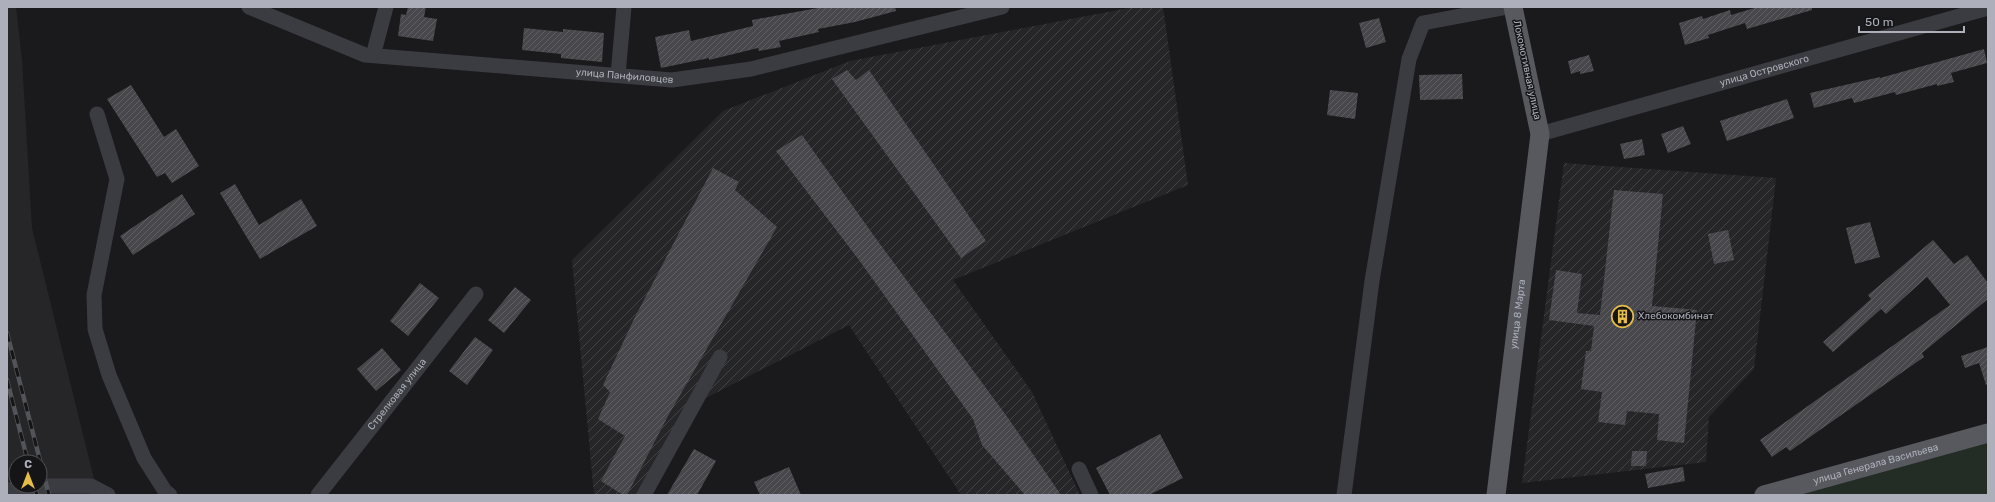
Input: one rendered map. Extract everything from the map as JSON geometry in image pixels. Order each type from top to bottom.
[{"type":"main road","name":"Локомотивная улица","points":[[1513,7],[1540,134]]},
{"type":"main road","name":"улица 8 Марта","points":[[1496,495],[1540,134]]},
{"type":"main road","name":"улица Генерала Васильева","points":[[1764,495],[1988,433]]},
{"type":"street","name":"улица Панфиловцев","points":[[249,7],[365,55],[672,80],[750,70],[1002,7]]},
{"type":"street","points":[[375,48],[386,7]]},
{"type":"street","points":[[618,75],[624,7]]},
{"type":"street","points":[[1344,495],[1372,281],[1409,59],[1423,23],[1508,7]]},
{"type":"street","name":"улица Островского","points":[[1540,134],[1988,8]]},
{"type":"street","points":[[97,114],[117,179],[94,295],[95,329],[109,375],[144,458],[170,495]]},
{"type":"street","name":"Стрелковая улица","points":[[318,495],[476,294]]},
{"type":"street","points":[[644,495],[720,357]]},
{"type":"street","points":[[1079,469],[1091,495]]},
{"type":"street","points":[[7,490],[47,486],[91,486],[108,495]]},
{"type":"shaded area","points":[[7,7],[16,7],[22,60],[32,228],[98,495],[7,495]]},
{"type":"shaded area","points":[[1134,7],[1163,7],[1188,185],[953,280],[1032,392],[1080,495],[961,495],[849,325],[702,400],[651,495],[594,495],[572,260],[723,111],[850,61]]},
{"type":"shaded area","points":[[1564,163],[1776,178],[1754,369],[1709,417],[1706,462],[1522,483]]},
{"type":"shaded area","points":[[1988,442],[1988,495],[1794,495]]},
{"type":"building","points":[[408,7],[426,7],[424,17],[437,19],[433,41],[398,36],[401,14],[406,15]]},
{"type":"building","points":[[823,7],[895,7],[896,11],[855,22],[818,29],[819,32],[779,41],[781,47],[759,51],[758,48],[709,60],[709,58],[661,68],[655,37],[689,30],[691,41],[753,26],[752,20]]},
{"type":"building","points":[[1758,7],[1812,7],[1812,10],[1747,29],[1745,23],[1708,35],[1709,38],[1685,45],[1679,23],[1702,16],[1703,19],[1730,10],[1731,15]]},
{"type":"building","points":[[1379,18],[1386,42],[1366,48],[1359,23]]},
{"type":"building","points":[[524,28],[563,32],[563,29],[604,33],[602,62],[561,58],[561,54],[522,50]]},
{"type":"building","points":[[1984,49],[1987,63],[1951,73],[1954,82],[1937,86],[1937,84],[1896,95],[1895,92],[1854,103],[1852,98],[1814,108],[1810,93],[1880,78]]},
{"type":"building","points":[[1589,55],[1594,71],[1580,74],[1580,71],[1571,74],[1568,61]]},
{"type":"building","points":[[847,70],[856,80],[869,70],[986,241],[961,258],[832,79]]},
{"type":"building","points":[[1462,74],[1463,99],[1420,100],[1419,75]]},
{"type":"building","points":[[131,85],[164,137],[176,129],[199,166],[172,183],[165,173],[157,177],[107,99]]},
{"type":"building","points":[[1330,90],[1358,93],[1355,119],[1327,115]]},
{"type":"building","points":[[1787,99],[1794,118],[1727,141],[1720,121]]},
{"type":"building","points":[[1683,126],[1691,144],[1668,153],[1661,134]]},
{"type":"building","points":[[802,135],[1008,418],[1061,495],[1025,495],[982,445],[973,419],[859,260],[776,151]]},
{"type":"building","points":[[1642,139],[1645,155],[1624,159],[1620,144]]},
{"type":"building","points":[[713,168],[739,182],[735,190],[777,227],[668,416],[627,495],[623,495],[601,481],[625,436],[598,419],[610,392],[603,385],[634,319]]},
{"type":"building","points":[[235,184],[259,225],[301,199],[317,226],[260,259],[220,193]]},
{"type":"building","name":"Хлебокомбинат","points":[[1614,190],[1663,194],[1652,306],[1697,310],[1684,443],[1657,440],[1659,414],[1627,411],[1625,425],[1598,422],[1602,392],[1581,389],[1586,351],[1591,351],[1594,326],[1549,320],[1556,270],[1582,274],[1577,313],[1600,315]]},
{"type":"building","points":[[182,194],[195,214],[133,255],[120,236]]},
{"type":"building","points":[[1870,222],[1880,257],[1855,264],[1846,228]]},
{"type":"building","points":[[1728,230],[1734,260],[1714,264],[1708,234]]},
{"type":"building","points":[[1933,240],[1954,264],[1967,255],[1988,283],[1988,299],[1922,353],[1924,357],[1790,451],[1786,447],[1772,457],[1760,440],[1950,305],[1927,277],[1886,314],[1881,309],[1833,352],[1823,342],[1871,299],[1868,295]]},
{"type":"building","points":[[420,283],[439,298],[408,336],[390,321]]},
{"type":"building","points":[[515,287],[531,300],[504,333],[488,320]]},
{"type":"building","points":[[475,337],[493,350],[467,385],[449,371]]},
{"type":"building","points":[[1988,347],[1988,384],[1986,385],[1979,363],[1965,368],[1961,356]]},
{"type":"building","points":[[382,348],[401,370],[376,391],[357,369]]},
{"type":"building","points":[[1160,434],[1183,478],[1149,495],[1110,495],[1096,468]]},
{"type":"building","points":[[694,449],[716,461],[697,495],[667,495]]},
{"type":"building","points":[[1632,451],[1647,451],[1646,466],[1631,466]]},
{"type":"building","points":[[789,467],[801,495],[760,495],[754,482]]},
{"type":"building","points":[[1683,467],[1685,481],[1648,488],[1645,474]]},
{"type":"railway","points":[[7,333],[49,495]]},
{"type":"railway","points":[[7,380],[26,454]]},
{"type":"place","name":"Хлебокомбинат","points":[[1623,316]]}]
